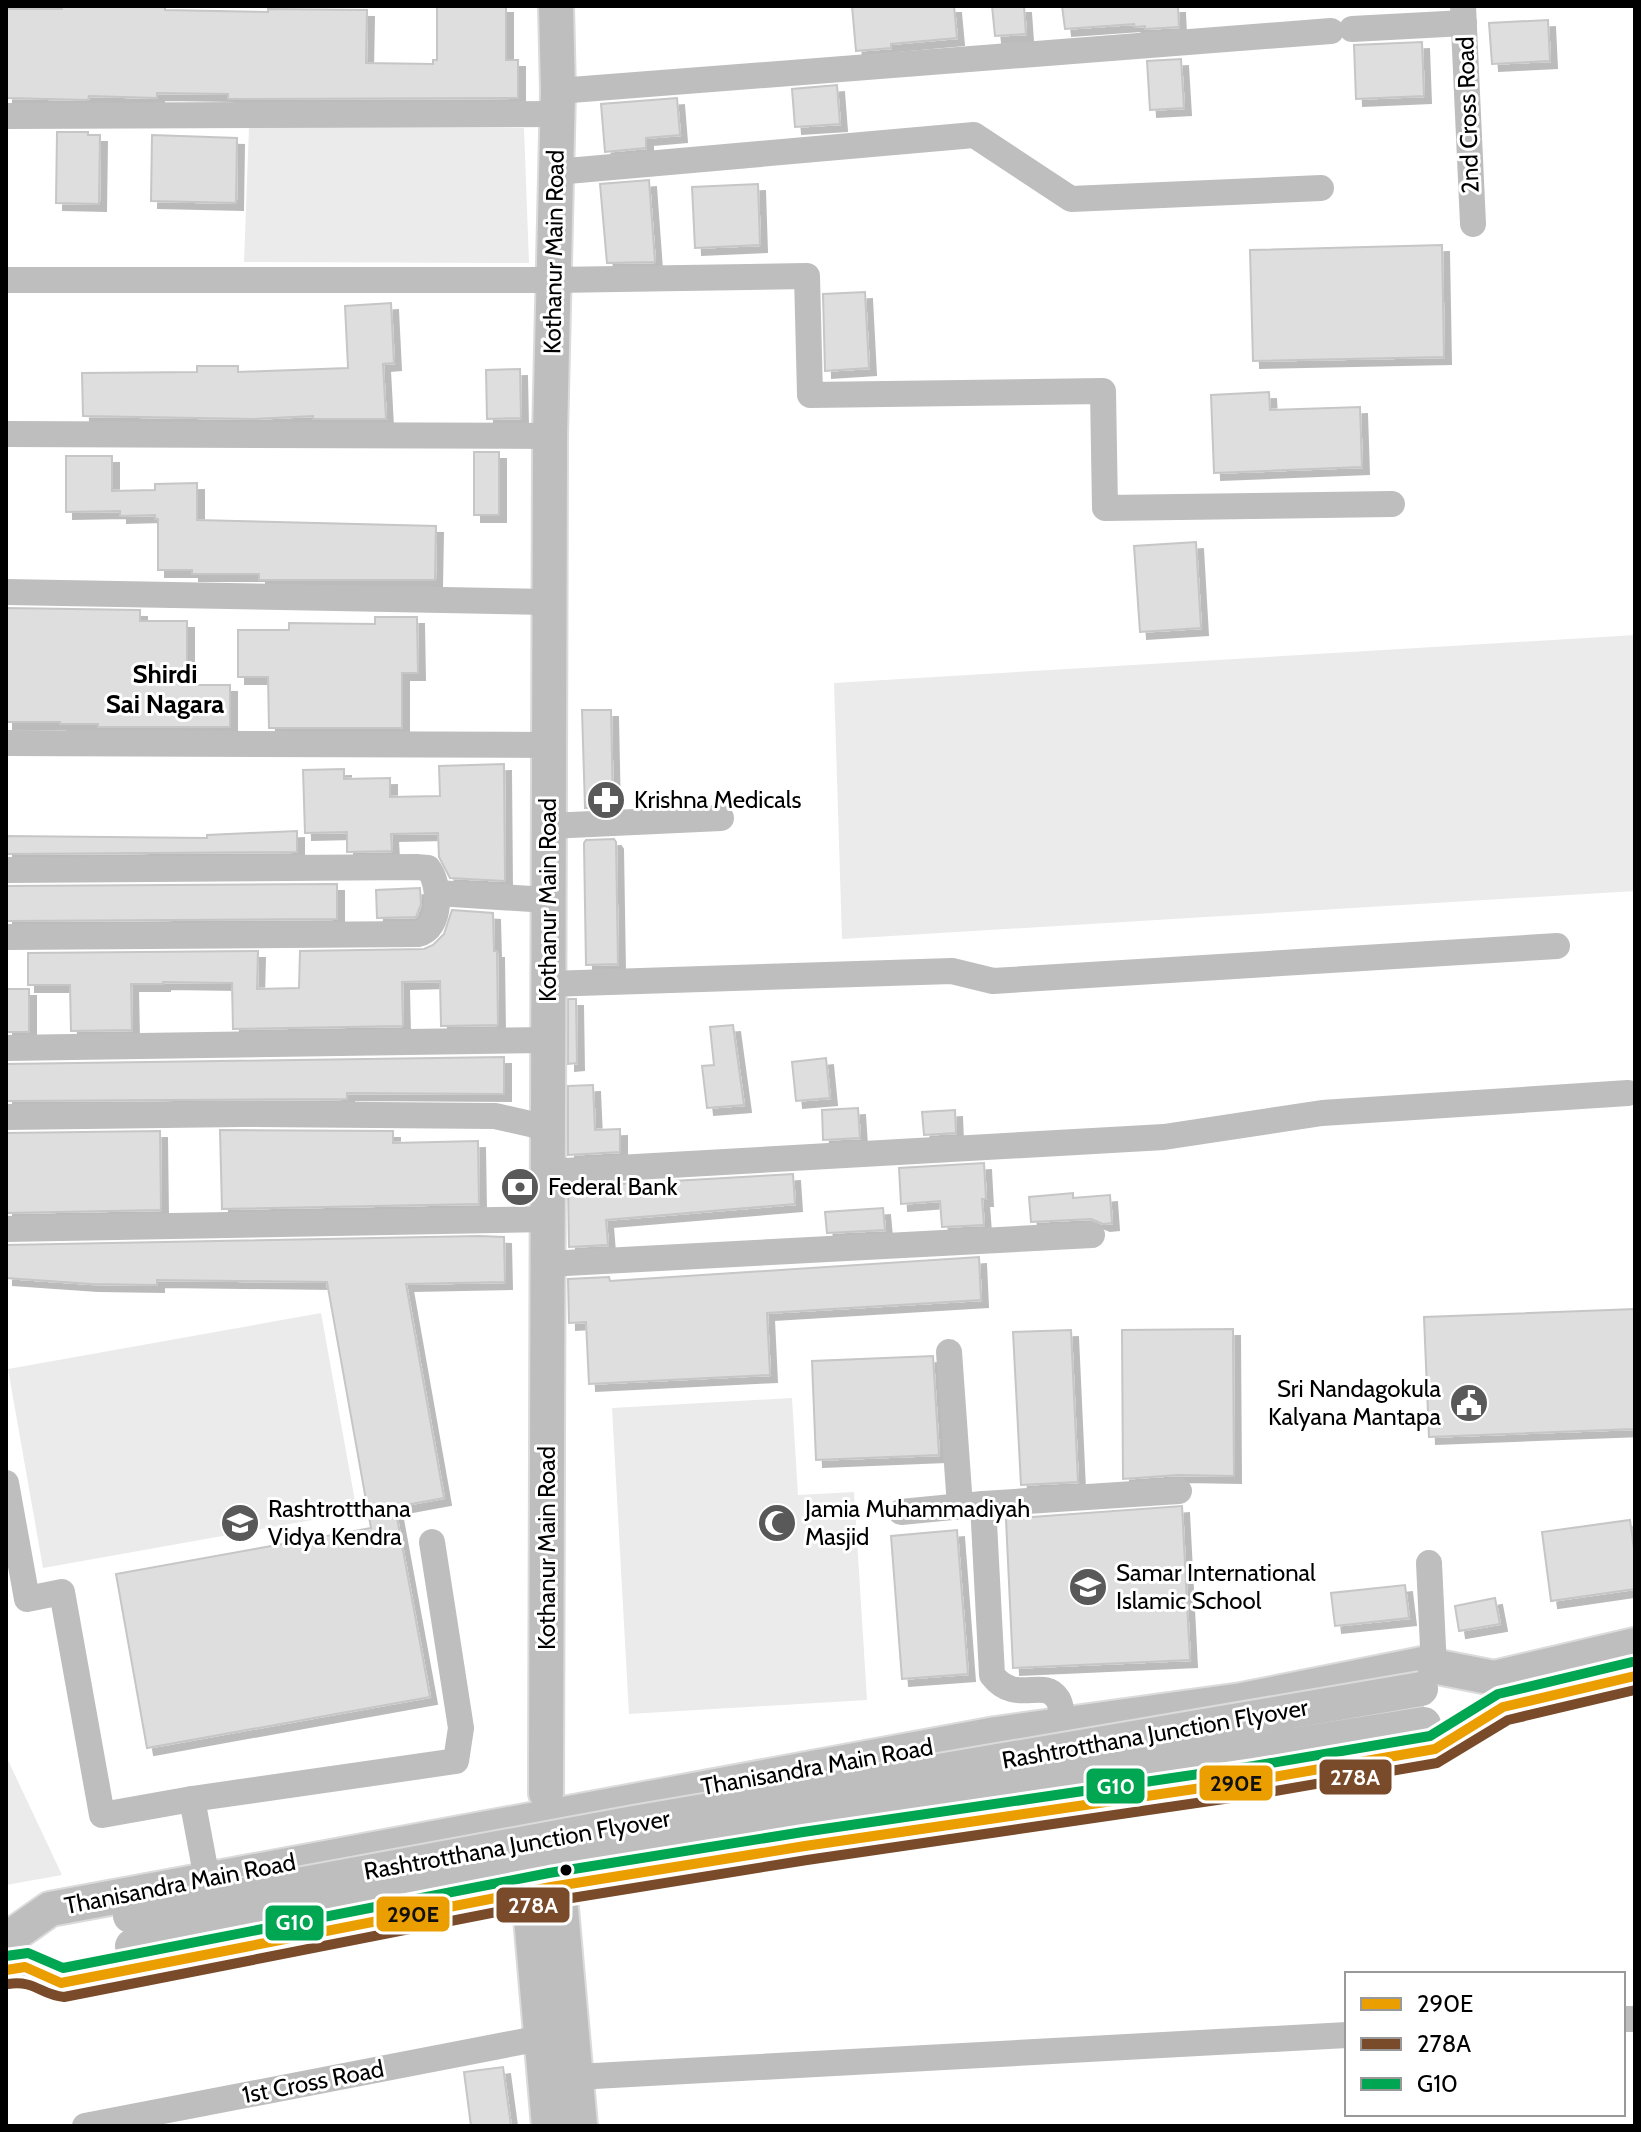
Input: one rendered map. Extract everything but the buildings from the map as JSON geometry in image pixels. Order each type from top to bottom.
[{"type":"main road","name":"Kothanur Main Road","points":[[549,1898],[541,1809],[548,1128],[550,436],[558,102],[556,6]]},
{"type":"main road","points":[[34,1957],[61,1983],[549,1898],[613,1876],[1256,1780],[1435,1749],[1499,1692],[1635,1645]]},
{"type":"main road","name":"Thanisandra Main Road","points":[[9,1935],[50,1909],[541,1809],[1062,1724],[1242,1700],[1423,1664],[1427,1678]]},
{"type":"main road","points":[[1499,1692],[1635,1676]]},
{"type":"main road","name":"Rashtrotthana Junction Flyover","points":[[34,1957],[634,1823],[1427,1678],[1499,1692]]},
{"type":"main road","name":"Rashtrotthana Junction Flyover","points":[[34,1957],[664,1846],[1424,1724],[1499,1692]]},
{"type":"main road","points":[[1242,1700],[1256,1780]]},
{"type":"main road","points":[[549,1898],[541,2038],[549,2126]]},
{"type":"main road","points":[[549,1898],[576,2077],[580,2126]]},
{"type":"main road","name":"Rashtrotthana Junction Flyover","points":[[9,1935],[34,1957]]},
{"type":"street","points":[[6,116],[558,102],[1342,30],[1464,14]]},
{"type":"street","name":"2nd Cross Road","points":[[1464,14],[1473,224]]},
{"type":"street","points":[[556,172],[974,135],[1071,199],[1321,188]]},
{"type":"street","points":[[6,280],[553,280],[807,276],[810,395],[1103,391],[1105,508],[1392,504]]},
{"type":"street","points":[[6,434],[550,436]]},
{"type":"street","points":[[6,592],[549,602]]},
{"type":"street","points":[[6,743],[549,745]]},
{"type":"street","points":[[549,826],[721,818]]},
{"type":"street","points":[[6,870],[416,867],[428,868],[437,893],[433,926],[427,932],[418,934],[6,937]]},
{"type":"street","points":[[437,893],[548,900]]},
{"type":"street","points":[[548,984],[952,971],[993,981],[1557,946]]},
{"type":"street","points":[[6,1048],[548,1040]]},
{"type":"street","points":[[547,1172],[1164,1137],[1322,1113],[1628,1093]]},
{"type":"street","points":[[6,1117],[242,1114],[495,1116],[548,1128]]},
{"type":"street","points":[[6,1229],[547,1219]]},
{"type":"street","points":[[547,1264],[1092,1235]]},
{"type":"street","points":[[949,1352],[992,1675],[1001,1687],[1010,1690],[1046,1690],[1052,1693],[1058,1699],[1062,1724]]},
{"type":"street","points":[[6,1483],[27,1599],[62,1592],[102,1815],[456,1761],[461,1728],[432,1542]]},
{"type":"street","points":[[901,1512],[1179,1491]]},
{"type":"street","points":[[1427,1678],[1429,1563]]},
{"type":"street","points":[[192,1799],[207,1879]]},
{"type":"street","points":[[576,2077],[1345,2035]]},
{"type":"street","name":"1st Cross Road","points":[[85,2126],[541,2038]]},
{"type":"shaded area","points":[[249,127],[524,128],[529,263],[244,262]]},
{"type":"shaded area","points":[[1635,635],[1635,891],[842,939],[834,683]]},
{"type":"shaded area","points":[[321,1313],[357,1512],[43,1568],[8,1369]]},
{"type":"shaded area","points":[[792,1398],[798,1495],[854,1492],[867,1700],[629,1714],[612,1408]]},
{"type":"shaded area","points":[[6,1756],[62,1875],[6,1885]]},
{"type":"transit line","name":"G10","points":[[6,1956],[28,1953],[63,1968],[549,1873],[803,1832],[1254,1766],[1430,1736],[1498,1694],[1632,1662]]},
{"type":"transit line","name":"290E","points":[[6,1970],[25,1967],[61,1983],[551,1887],[805,1846],[1256,1780],[1435,1749],[1503,1707],[1635,1676]]},
{"type":"transit line","name":"278A","points":[[8,1984],[25,1984],[64,1997],[553,1901],[807,1860],[1258,1794],[1437,1763],[1508,1720],[1635,1690]]},
{"type":"place","name":"Krishna Medicals","points":[[606,800]]},
{"type":"place","name":"Federal Bank","points":[[520,1187]]},
{"type":"place","name":"Sri Nandagokula Kalyana Mantapa","points":[[1469,1403]]},
{"type":"place","name":"Rashtrotthana Vidya Kendra","points":[[240,1523]]},
{"type":"place","name":"Jamia Muhammadiyah Masjid","points":[[777,1523]]},
{"type":"place","name":"Samar International Islamic School","points":[[1088,1587]]},
{"type":"district","name":"Shirdi Sai Nagara","points":[[165,689]]}]
